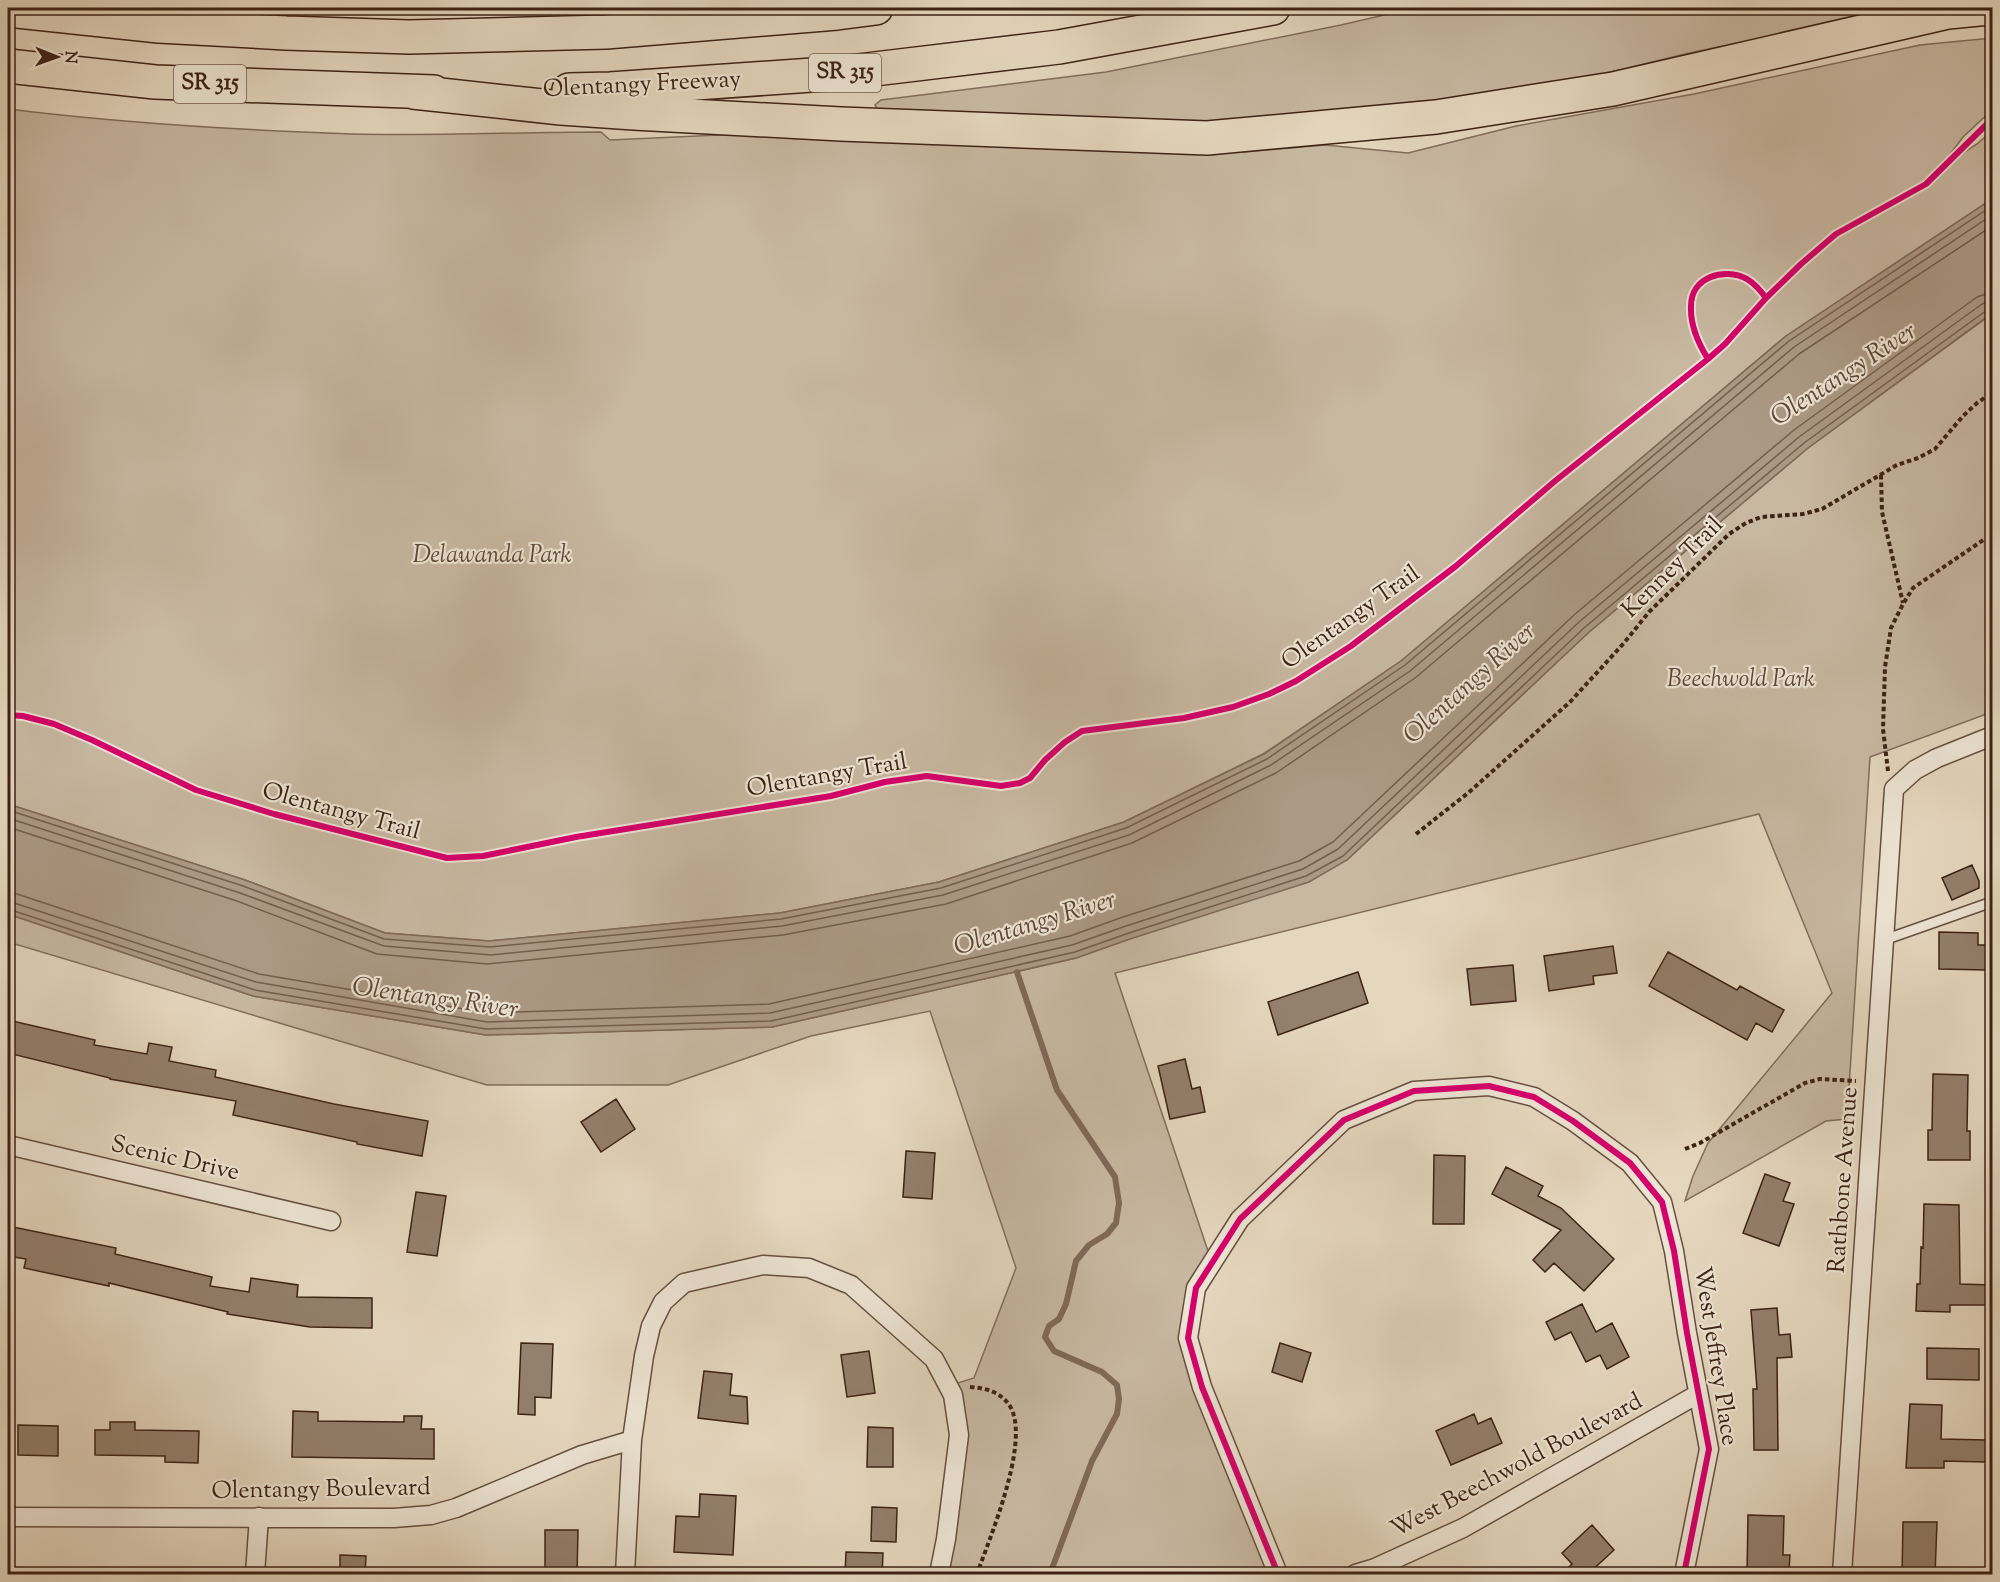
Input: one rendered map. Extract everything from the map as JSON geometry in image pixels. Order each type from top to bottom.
[{"type":"highway","name":"SR 315","points":[[8,10],[159,26],[409,37],[606,32],[876,8]]},
{"type":"highway","name":"Olentangy Freeway","points":[[8,66],[154,82],[413,92],[610,89],[841,73],[1059,47],[1273,8]]},
{"type":"highway","points":[[413,92],[561,108],[634,113],[841,124],[1207,138],[1436,117],[1613,89],[1948,12],[1989,8]]},
{"type":"street","points":[[1894,789],[1915,770],[1937,758],[1992,736]]},
{"type":"street","name":"Rathbone Avenue","points":[[1842,1575],[1894,789]]},
{"type":"street","name":"West Jeffrey Place","points":[[1278,1575],[1202,1387],[1188,1338],[1196,1288],[1240,1218],[1344,1120],[1414,1091],[1489,1086],[1534,1097],[1573,1121],[1630,1163],[1662,1202],[1674,1251],[1709,1449],[1684,1575]]},
{"type":"street","name":"Scenic Drive","points":[[8,1145],[331,1221]]},
{"type":"street","points":[[625,1575],[632,1440],[644,1356],[651,1326],[663,1302],[684,1283],[763,1265],[808,1268],[851,1285],[934,1359],[951,1390],[959,1435],[946,1539],[939,1575]]},
{"type":"street","name":"West Beechwold Boulevard","points":[[1355,1575],[1376,1568],[1463,1528],[1698,1394]]},
{"type":"street","name":"Olentangy Boulevard","points":[[8,1517],[394,1518],[431,1515],[456,1508],[582,1455],[632,1440]]},
{"type":"street","points":[[255,1575],[259,1517]]},
{"type":"lane","points":[[1884,940],[1992,902]]},
{"type":"path","points":[[1881,474],[1882,512],[1903,604]]},
{"type":"path","points":[[1894,789],[1886,765],[1883,729],[1885,667],[1891,628],[1913,588],[1992,534]]},
{"type":"path","points":[[1685,1149],[1725,1130],[1804,1083],[1821,1079],[1875,1084]]},
{"type":"path","points":[[951,1390],[974,1387],[997,1394],[1005,1399],[1012,1411],[1016,1428],[1014,1452],[1004,1500],[976,1575]]},
{"type":"green space","points":[[1414,8],[1904,8],[1685,54],[1542,89],[1251,123],[1091,121],[878,111],[875,105],[881,100],[1106,72]]},
{"type":"green space","name":"Delawanda Park","points":[[1992,38],[1992,110],[1963,137],[1940,168],[1977,144],[1992,131],[1992,199],[1786,336],[1401,661],[1263,754],[1124,822],[939,882],[780,913],[489,941],[385,933],[245,880],[8,804],[8,109],[179,125],[352,134],[601,132],[610,140],[741,134],[1244,152],[1325,145],[1408,153],[1516,126],[1694,94],[1920,45]]},
{"type":"green space","name":"Beechwold Park","points":[[1992,314],[1992,712],[1870,757],[1847,1119],[1826,1121],[1685,1201],[1708,1143],[1832,993],[1759,814],[1115,973],[1212,1263],[1189,1338],[1278,1574],[939,1574],[959,1435],[948,1386],[974,1378],[1016,1268],[930,1011],[811,1036],[668,1085],[487,1085],[8,942],[8,914],[253,996],[486,1035],[772,1027],[1076,958],[1347,860],[1588,633],[1808,448]]},
{"type":"water","name":"Olentangy River","points":[[1992,199],[1992,313],[1808,448],[1588,633],[1347,860],[1309,882],[1076,958],[772,1027],[486,1035],[253,996],[8,914],[8,804],[245,880],[385,933],[489,941],[780,913],[939,882],[1124,822],[1264,754],[1401,661],[1786,336]]},
{"type":"building","points":[[1972,865],[1979,881],[1979,888],[1952,900],[1942,878]]},
{"type":"building","points":[[1939,932],[1978,933],[1978,945],[1988,945],[1987,970],[1939,969]]},
{"type":"building","points":[[1613,946],[1617,973],[1593,976],[1594,984],[1549,991],[1544,956]]},
{"type":"building","points":[[1668,952],[1737,990],[1740,986],[1784,1010],[1772,1032],[1756,1023],[1747,1040],[1649,986]]},
{"type":"building","points":[[1513,965],[1516,1001],[1471,1005],[1467,969]]},
{"type":"building","points":[[1358,972],[1368,1003],[1278,1035],[1268,1002]]},
{"type":"building","points":[[8,1020],[95,1040],[94,1045],[147,1054],[149,1043],[172,1047],[169,1061],[216,1070],[215,1077],[334,1104],[428,1121],[422,1156],[357,1144],[357,1142],[233,1115],[236,1101],[110,1079],[8,1053]]},
{"type":"building","points":[[1185,1059],[1192,1089],[1200,1087],[1205,1112],[1170,1119],[1158,1066]]},
{"type":"building","points":[[1933,1074],[1968,1075],[1967,1131],[1970,1131],[1970,1160],[1928,1160],[1928,1130],[1932,1130]]},
{"type":"building","points":[[616,1099],[635,1129],[601,1152],[581,1122]]},
{"type":"building","points":[[906,1151],[935,1153],[932,1199],[903,1197]]},
{"type":"building","points":[[1434,1155],[1465,1156],[1464,1224],[1433,1224]]},
{"type":"building","points":[[1506,1167],[1543,1186],[1538,1196],[1561,1208],[1614,1259],[1584,1291],[1554,1263],[1545,1272],[1533,1260],[1561,1230],[1492,1194]]},
{"type":"building","points":[[1765,1174],[1790,1183],[1783,1201],[1794,1204],[1779,1246],[1743,1233]]},
{"type":"building","points":[[416,1192],[446,1196],[437,1256],[407,1252]]},
{"type":"building","points":[[1924,1204],[1959,1205],[1960,1284],[1992,1285],[1992,1305],[1950,1305],[1950,1312],[1916,1311],[1917,1284],[1920,1284],[1921,1247],[1923,1248]]},
{"type":"building","points":[[8,1226],[116,1248],[115,1254],[212,1277],[210,1286],[249,1292],[251,1278],[298,1285],[297,1297],[372,1298],[372,1328],[310,1327],[227,1314],[228,1312],[109,1283],[109,1286],[24,1268],[26,1259],[8,1256]]},
{"type":"building","points":[[1582,1304],[1596,1332],[1612,1323],[1629,1357],[1607,1369],[1600,1355],[1586,1362],[1571,1332],[1555,1340],[1546,1322]]},
{"type":"building","points":[[1777,1308],[1779,1335],[1790,1334],[1792,1357],[1777,1358],[1778,1450],[1754,1450],[1753,1389],[1757,1389],[1751,1310]]},
{"type":"building","points":[[521,1343],[553,1344],[551,1398],[535,1397],[535,1415],[518,1414]]},
{"type":"building","points":[[1280,1343],[1311,1353],[1302,1382],[1272,1372]]},
{"type":"building","points":[[1927,1348],[1979,1349],[1979,1380],[1927,1379]]},
{"type":"building","points":[[869,1351],[875,1393],[847,1397],[841,1355]]},
{"type":"building","points":[[704,1371],[732,1374],[730,1395],[747,1397],[748,1424],[698,1418]]},
{"type":"building","points":[[1910,1404],[1942,1405],[1941,1439],[1987,1440],[1986,1462],[1944,1461],[1944,1468],[1906,1468]]},
{"type":"building","points":[[293,1411],[318,1412],[318,1421],[404,1422],[404,1416],[422,1416],[421,1429],[434,1429],[434,1459],[292,1457]]},
{"type":"building","points":[[1474,1414],[1478,1424],[1491,1418],[1502,1443],[1451,1465],[1436,1431]]},
{"type":"building","points":[[110,1422],[135,1422],[135,1430],[199,1431],[198,1463],[165,1462],[165,1456],[95,1455],[95,1430],[110,1430]]},
{"type":"building","points":[[18,1425],[58,1426],[58,1456],[18,1455]]},
{"type":"building","points":[[868,1427],[893,1428],[893,1467],[867,1467]]},
{"type":"building","points":[[700,1494],[736,1496],[733,1555],[674,1552],[676,1516],[699,1517]]},
{"type":"building","points":[[872,1507],[897,1508],[896,1542],[871,1541]]},
{"type":"building","points":[[1748,1515],[1784,1516],[1783,1555],[1790,1555],[1789,1571],[1770,1571],[1770,1575],[1747,1575]]},
{"type":"building","points":[[1903,1522],[1937,1522],[1935,1575],[1902,1575]]},
{"type":"building","points":[[1592,1525],[1614,1550],[1587,1575],[1561,1575],[1572,1564],[1562,1553]]},
{"type":"building","points":[[545,1530],[578,1530],[577,1575],[545,1575]]},
{"type":"building","points":[[846,1552],[883,1553],[882,1575],[845,1575]]},
{"type":"building","points":[[340,1555],[366,1556],[365,1575],[340,1575]]},
{"type":"waterway","points":[[1017,972],[1057,1090],[1115,1177],[1119,1203],[1116,1223],[1107,1234],[1089,1245],[1076,1261],[1066,1304],[1059,1319],[1049,1326],[1045,1337],[1054,1351],[1102,1372],[1117,1385],[1119,1399],[1117,1414],[1092,1461],[1050,1574]]},
{"type":"cycle path","name":"Olentangy Trail","points":[[8,715],[23,716],[54,724],[196,790],[274,814],[447,858],[483,856],[576,837],[831,796],[885,782],[927,776],[1001,786],[1020,783],[1030,778],[1045,760],[1065,742],[1082,731],[1184,718],[1233,707],[1296,681],[1351,646],[1456,566],[1555,481],[1708,359],[1725,344],[1766,298],[1836,234],[1926,184],[1992,119]]},
{"type":"cycle path","points":[[1708,359],[1693,327],[1692,296],[1697,288],[1710,277],[1729,274],[1747,279],[1766,298]]},
{"type":"cycle path","points":[[1278,1574],[1202,1387],[1188,1338],[1196,1288],[1240,1219],[1344,1120],[1414,1091],[1489,1086],[1534,1097],[1573,1121],[1630,1163],[1662,1202],[1674,1251],[1709,1449],[1684,1574]]}]
